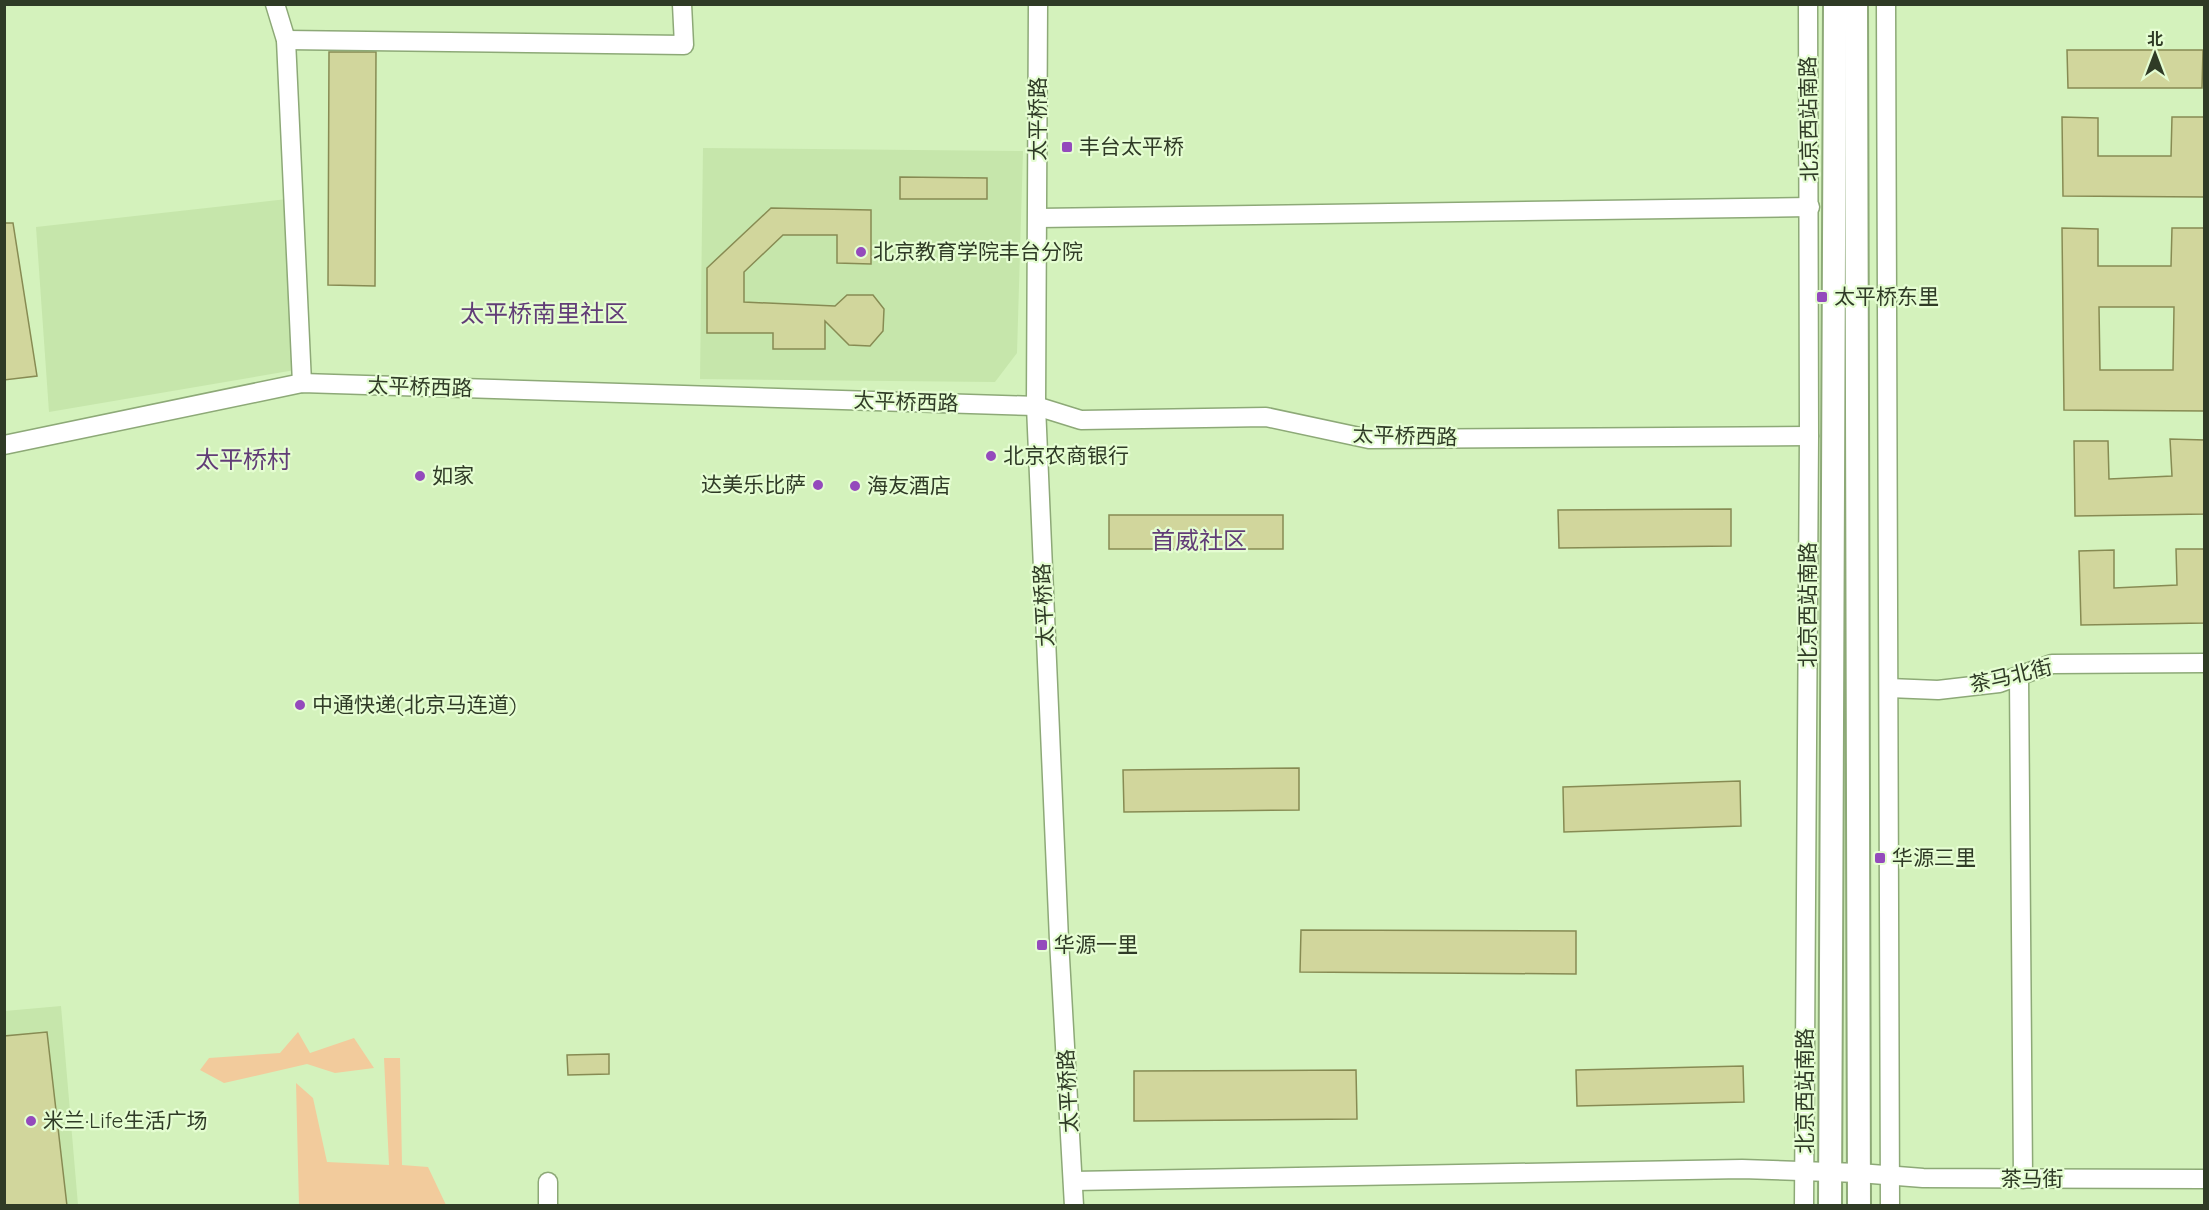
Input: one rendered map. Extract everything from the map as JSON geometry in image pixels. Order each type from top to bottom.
[{"type":"main road","name":"北京西站南路","points":[[1830,1206],[1835,4]]},
{"type":"main road","points":[[1856,4],[1859,1206]]},
{"type":"street","points":[[275,4],[286,40],[302,383]]},
{"type":"street","points":[[286,40],[684,45],[682,4]]},
{"type":"street","name":"太平桥路","points":[[1038,4],[1036,406],[1074,1206]]},
{"type":"street","name":"北京西站南路","points":[[1804,1206],[1810,207],[1808,4]]},
{"type":"street","points":[[1886,4],[1890,1206]]},
{"type":"street","points":[[1038,218],[1810,207]]},
{"type":"street","name":"太平桥西路","points":[[4,445],[302,383],[1036,406],[1081,420],[1266,417],[1370,439],[1809,435]]},
{"type":"street","name":"茶马北街","points":[[1889,688],[1938,690],[1999,683],[2052,664],[2205,663]]},
{"type":"street","points":[[2019,677],[2022,1179]]},
{"type":"street","name":"茶马街","points":[[1073,1181],[1742,1169],[1859,1173],[1923,1178],[2205,1179]]},
{"type":"street","points":[[548,1182],[548,1206]]},
{"type":"shaded area","name":"北京教育学院丰台分院","points":[[703,148],[1023,151],[1017,353],[995,382],[700,379]]},
{"type":"shaded area","points":[[287,199],[295,370],[49,412],[36,227]]},
{"type":"shaded area","name":"米兰·Life生活广场","points":[[61,1006],[78,1205],[5,1206],[5,1011]]},
{"type":"shaded area","points":[[298,1032],[310,1053],[354,1038],[374,1068],[335,1073],[307,1064],[224,1083],[200,1070],[209,1058],[280,1053]]},
{"type":"shaded area","points":[[384,1058],[400,1058],[402,1165],[428,1167],[446,1205],[299,1205],[296,1083],[313,1098],[327,1162],[389,1165]]},
{"type":"building","points":[[2067,50],[2203,50],[2202,88],[2068,88]]},
{"type":"building","points":[[329,52],[376,52],[375,286],[328,285]]},
{"type":"building","points":[[2062,117],[2098,118],[2098,156],[2171,156],[2172,117],[2205,117],[2205,197],[2063,196]]},
{"type":"building","points":[[900,177],[987,178],[987,199],[900,199]]},
{"type":"building","points":[[771,208],[871,210],[871,264],[837,263],[837,235],[783,235],[744,272],[744,302],[835,306],[847,295],[873,295],[884,309],[883,331],[870,346],[849,345],[825,321],[825,349],[773,349],[773,333],[707,333],[707,268]]},
{"type":"building","points":[[4,223],[13,223],[37,376],[4,380]]},
{"type":"building","points":[[2062,228],[2098,229],[2098,266],[2171,266],[2172,228],[2205,228],[2205,411],[2064,410]],"holes":[[[2099,307],[2174,307],[2173,370],[2100,370]]]},
{"type":"building","points":[[2170,439],[2205,440],[2205,514],[2075,516],[2074,441],[2108,441],[2109,479],[2172,476]]},
{"type":"building","points":[[1731,509],[1731,546],[1559,548],[1558,510]]},
{"type":"building","points":[[1109,515],[1283,515],[1283,549],[1109,549]]},
{"type":"building","points":[[2176,549],[2205,549],[2205,623],[2081,625],[2079,551],[2114,550],[2114,588],[2177,585]]},
{"type":"building","points":[[1299,768],[1299,810],[1124,812],[1123,770]]},
{"type":"building","points":[[1740,781],[1741,826],[1564,832],[1563,787]]},
{"type":"building","points":[[1301,930],[1576,931],[1576,974],[1300,972]]},
{"type":"building","name":"米兰·Life生活广场","points":[[47,1032],[67,1206],[4,1206],[4,1036]]},
{"type":"building","points":[[609,1054],[609,1074],[568,1075],[567,1055]]},
{"type":"building","points":[[1743,1066],[1744,1102],[1577,1106],[1576,1070]]},
{"type":"building","points":[[1356,1070],[1357,1119],[1134,1121],[1134,1071]]},
{"type":"place","name":"丰台太平桥","points":[[1067,147]]},
{"type":"place","name":"北京教育学院丰台分院","points":[[861,252]]},
{"type":"place","name":"太平桥东里","points":[[1822,297]]},
{"type":"place","name":"北京农商银行","points":[[991,456]]},
{"type":"place","name":"如家","points":[[420,476]]},
{"type":"place","name":"达美乐比萨","points":[[818,485]]},
{"type":"place","name":"海友酒店","points":[[855,486]]},
{"type":"place","name":"中通快递(北京马连道)","points":[[300,705]]},
{"type":"place","name":"华源三里","points":[[1880,858]]},
{"type":"place","name":"华源一里","points":[[1042,945]]},
{"type":"place","name":"米兰·Life生活广场","points":[[31,1121]]},
{"type":"district","name":"太平桥南里社区","points":[[544,314]]},
{"type":"district","name":"太平桥村","points":[[243,460]]},
{"type":"district","name":"首威社区","points":[[1199,541]]}]
